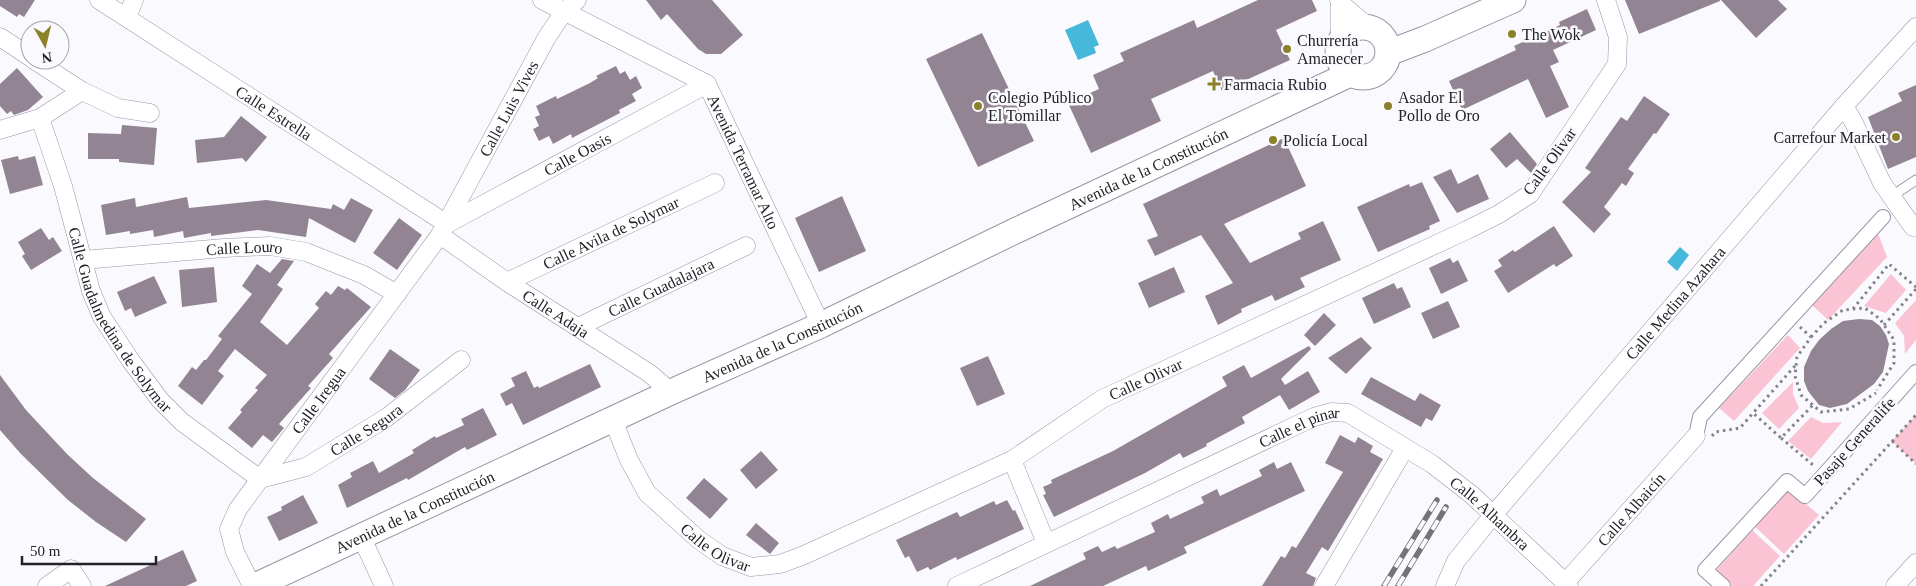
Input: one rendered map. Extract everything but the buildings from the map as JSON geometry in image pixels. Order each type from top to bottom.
[{"type":"main road","points":[[1380,39],[1386,61],[1382,69],[1375,74],[1358,77],[1343,58],[1345,35],[1352,30],[1362,27],[1380,39],[1425,39],[1513,0]]},
{"type":"main road","name":"Avenida de la Constitución","points":[[254,586],[671,392],[821,325],[1307,93],[1343,58]]},
{"type":"street","name":"Calle Estrella","points":[[99,0],[443,229]]},
{"type":"street","points":[[127,17],[134,0]]},
{"type":"street","name":"Avenida Terramar Alto","points":[[542,0],[707,84],[821,325]]},
{"type":"street","name":"Calle Luis Vives","points":[[443,229],[542,46],[564,12],[577,0]]},
{"type":"street","name":"Calle Olivar","points":[[613,420],[629,460],[647,493],[699,540],[722,556],[751,566],[780,564],[802,556],[1012,460],[1102,399],[1467,230],[1499,214],[1530,194],[1617,64],[1618,37],[1606,0]]},
{"type":"street","points":[[1340,2],[1380,39]]},
{"type":"street","points":[[1340,2],[1343,58]]},
{"type":"street","name":"Calle Medina Azahara","points":[[1445,586],[1456,561],[1494,514],[1844,106],[1916,27]]},
{"type":"street","points":[[0,37],[20,50]]},
{"type":"street","points":[[49,70],[82,91],[118,108],[150,113]]},
{"type":"street","name":"Calle Oasis","points":[[443,229],[707,84]]},
{"type":"street","points":[[0,130],[40,118],[82,91]]},
{"type":"street","points":[[1844,106],[1882,183],[1913,227]]},
{"type":"street","name":"Calle Guadalmedina de Solymar","points":[[40,118],[63,186],[91,291],[102,317],[160,400],[182,422],[260,479]]},
{"type":"street","name":"Calle Avila de Solymar","points":[[507,282],[715,183]]},
{"type":"street","points":[[1696,436],[1700,417],[1883,217]]},
{"type":"street","name":"Calle Adaja","points":[[443,229],[507,282],[649,373],[671,392]]},
{"type":"street","name":"Calle Iregua","points":[[254,586],[234,552],[229,530],[238,509],[443,229]]},
{"type":"street","name":"Calle Louro","points":[[84,260],[270,246],[306,252],[364,275],[396,294]]},
{"type":"street","name":"Calle Guadalajara","points":[[578,327],[746,246]]},
{"type":"street","name":"Calle Segura","points":[[260,479],[306,467],[386,418],[461,360]]},
{"type":"street","name":"Pasaje Generalife","points":[[1723,586],[1705,570],[1787,481],[1805,496],[1916,372]]},
{"type":"street","name":"Calle el pinar","points":[[957,586],[1314,417],[1332,412],[1348,413],[1406,448]]},
{"type":"street","name":"Calle Albaicín","points":[[1567,584],[1696,436]]},
{"type":"street","points":[[1324,586],[1406,448]]},
{"type":"street","name":"Calle Alhambra","points":[[1406,448],[1432,464],[1494,514],[1567,584]]},
{"type":"street","points":[[1012,460],[1046,543]]},
{"type":"street","points":[[361,536],[376,573],[384,586]]},
{"type":"street","points":[[1895,586],[1916,563]]},
{"type":"street","points":[[47,586],[71,568],[82,586]]},
{"type":"lane","points":[[1892,196],[1916,180]]},
{"type":"path","points":[[1852,310],[1890,264],[1916,288],[1884,325]]},
{"type":"path","points":[[1865,308],[1880,319],[1884,325],[1894,340],[1894,363],[1876,393],[1849,409],[1821,412],[1801,395],[1795,376],[1797,357],[1824,323],[1844,310],[1865,308]]},
{"type":"path","points":[[1790,318],[1811,337]]},
{"type":"path","points":[[1796,364],[1753,413],[1824,474]]},
{"type":"path","points":[[1876,393],[1888,404]]},
{"type":"path","points":[[1781,438],[1813,405]]},
{"type":"path","points":[[1762,586],[1916,415]]},
{"type":"path","points":[[1892,442],[1916,464]]},
{"type":"shaded area","points":[[1878,233],[1887,257],[1828,320],[1812,305]]},
{"type":"shaded area","points":[[1891,274],[1906,290],[1886,313],[1864,306]]},
{"type":"shaded area","points":[[1916,300],[1916,340],[1905,354],[1904,336],[1895,323]]},
{"type":"shaded area","points":[[1788,335],[1800,348],[1734,421],[1719,408]]},
{"type":"shaded area","points":[[1793,382],[1793,394],[1799,408],[1779,429],[1762,413]]},
{"type":"shaded area","points":[[1916,415],[1916,464],[1892,441]]},
{"type":"shaded area","points":[[1811,417],[1823,423],[1842,422],[1811,459],[1788,441]]},
{"type":"shaded area","points":[[1788,488],[1819,515],[1784,554],[1753,525]]},
{"type":"shaded area","points":[[1752,530],[1780,556],[1753,586],[1732,586],[1716,571]]},
{"type":"water","points":[[1088,20],[1099,45],[1094,47],[1096,53],[1078,60],[1065,30]]},
{"type":"water","points":[[1680,247],[1689,255],[1677,271],[1667,262]]},
{"type":"railway","points":[[1384,586],[1437,500]]},
{"type":"railway","points":[[1398,586],[1446,507]]},
{"type":"place","name":"The Wok","points":[[1512,34]]},
{"type":"place","name":"Churrería Amanecer","points":[[1287,49]]},
{"type":"place","name":"Farmacia Rubio","points":[[1214,84]]},
{"type":"place","name":"Colegio Público El Tomillar","points":[[978,106]]},
{"type":"place","name":"Asador El Pollo de Oro","points":[[1388,106]]},
{"type":"place","name":"Carrefour Market","points":[[1896,137]]},
{"type":"place","name":"Policía Local","points":[[1273,140]]}]
